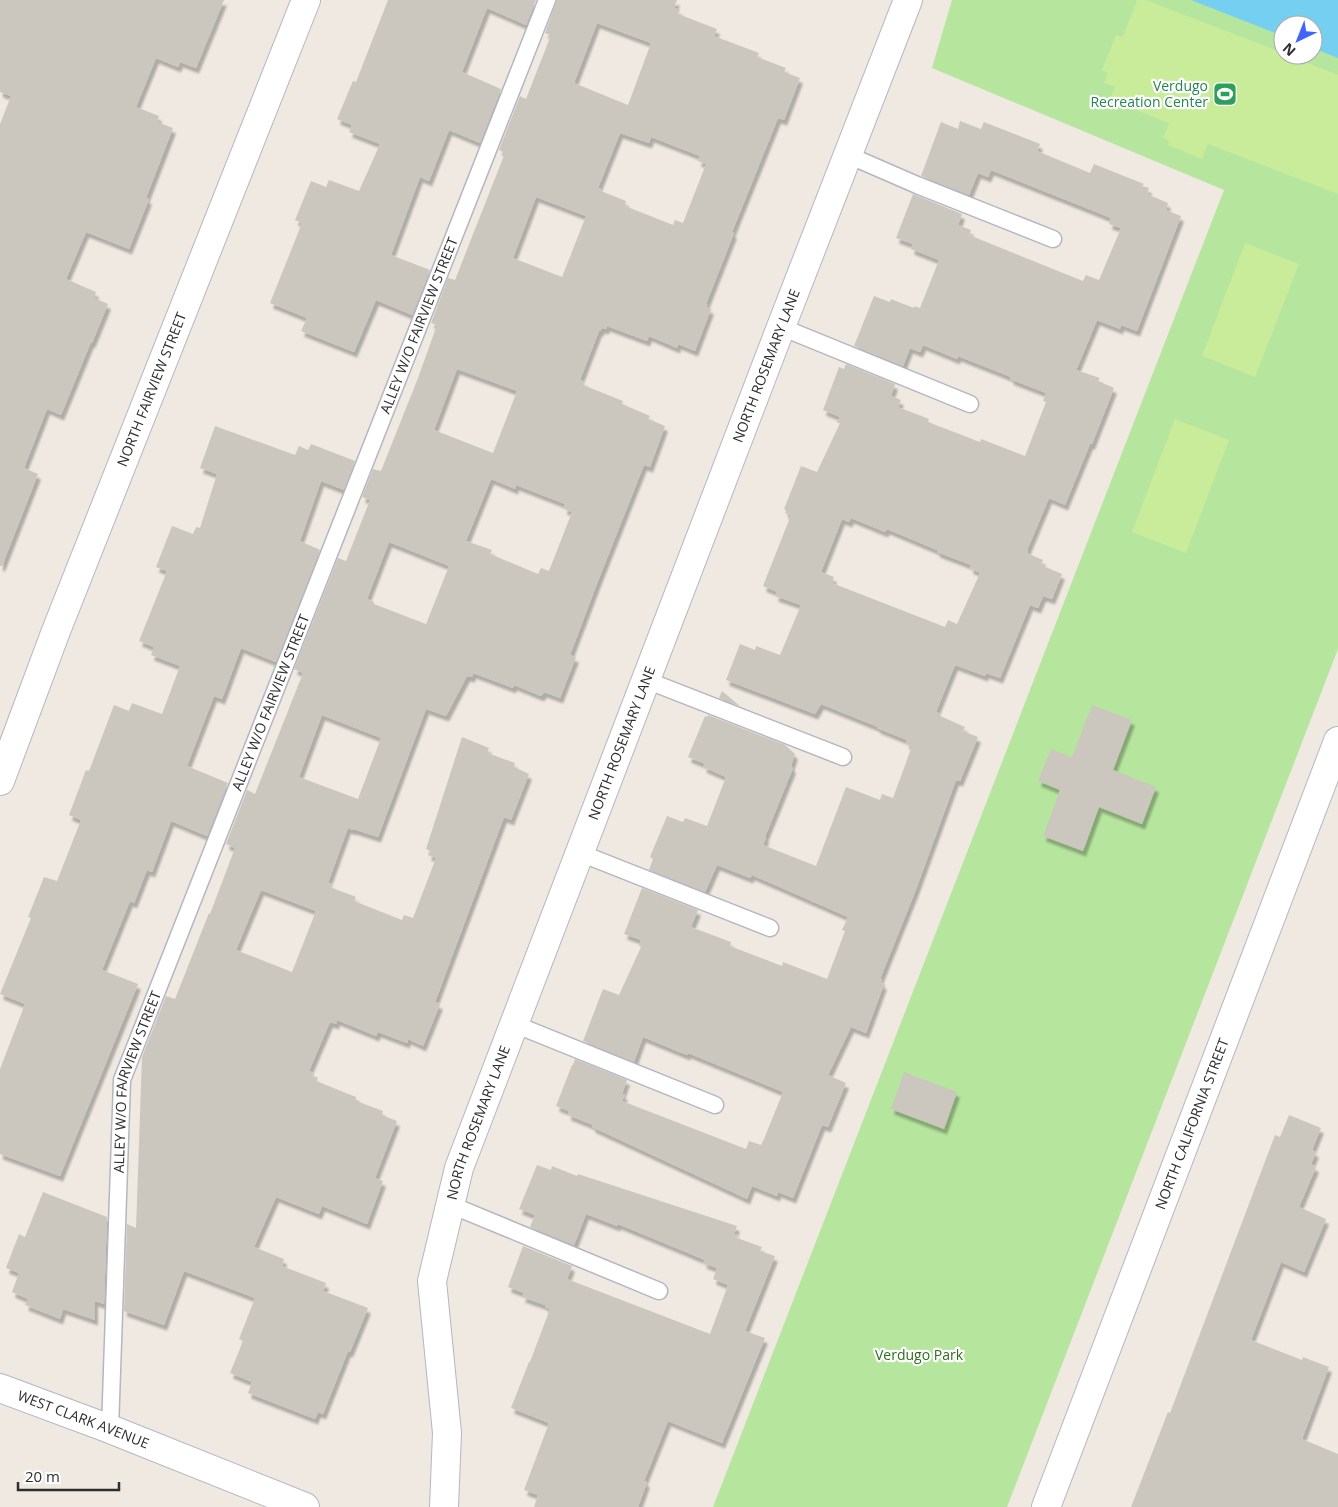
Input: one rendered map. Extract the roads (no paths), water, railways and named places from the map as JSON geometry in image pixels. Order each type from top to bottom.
[{"type":"street","name":"NORTH FAIRVIEW STREET","points":[[0,781],[59,622],[306,0]]},
{"type":"street","name":"NORTH ROSEMARY LANE","points":[[444,1507],[447,1433],[432,1281],[459,1168],[908,0]]},
{"type":"street","name":"NORTH CALIFORNIA STREET","points":[[1046,1507],[1338,741]]},
{"type":"street","name":"WEST CLARK AVENUE","points":[[0,1388],[110,1429],[306,1507]]},
{"type":"lane","name":"ALLEY W/O FAIRVIEW STREET","points":[[110,1429],[122,1080],[548,0]]},
{"type":"lane","points":[[848,155],[1053,239]]},
{"type":"lane","points":[[781,327],[970,404]]},
{"type":"lane","points":[[646,680],[843,757]]},
{"type":"lane","points":[[580,853],[770,928]]},
{"type":"lane","points":[[514,1024],[714,1105]]},
{"type":"lane","points":[[450,1205],[659,1291]]},
{"type":"water","points":[[1191,0],[1338,0],[1338,58],[1323,52],[1323,15],[1273,15],[1273,32]]},
{"type":"place","name":"Verdugo Recreation Center","points":[[1225,94]]},
{"type":"park label","name":"Verdugo Park","points":[[919,1355]]}]
